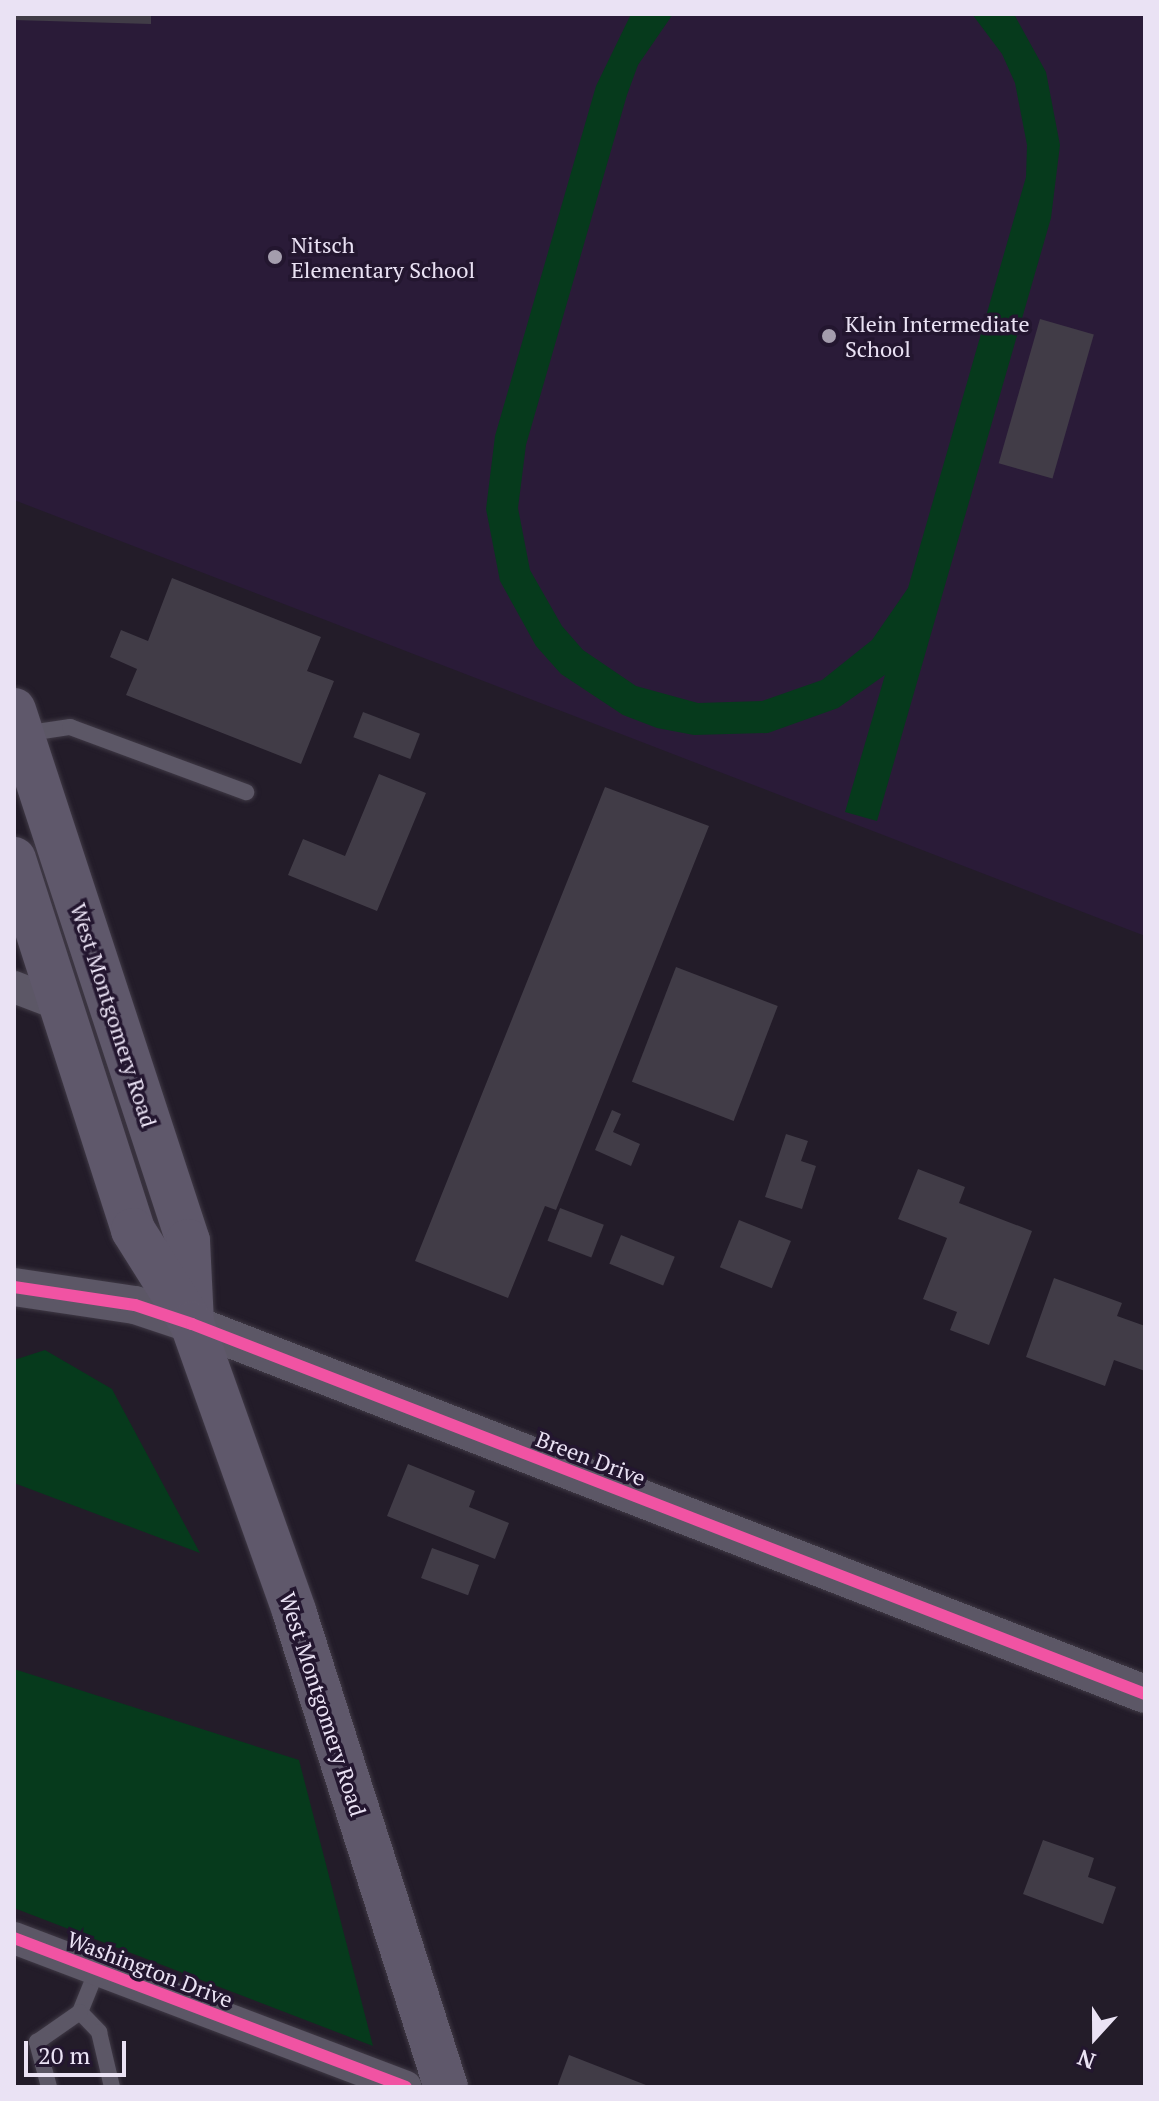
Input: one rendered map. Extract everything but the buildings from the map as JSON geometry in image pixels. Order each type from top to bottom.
[{"type":"main road","name":"West Montgomery Road","points":[[18,722],[188,1241],[192,1324]]},
{"type":"main road","name":"West Montgomery Road","points":[[14,859],[133,1230],[192,1324],[294,1611],[446,2087]]},
{"type":"street","points":[[14,987],[61,1005]]},
{"type":"street","name":"Breen Drive","points":[[14,1287],[135,1305],[192,1324],[1145,1694]]},
{"type":"street","name":"Washington Drive","points":[[14,1938],[406,2087]]},
{"type":"lane","points":[[18,722],[70,727],[246,792]]},
{"type":"lane","points":[[49,2087],[37,2042],[80,2012],[97,1970]]},
{"type":"lane","points":[[80,2012],[99,2032],[112,2087]]},
{"type":"shaded area","name":"Klein Intermediate School","points":[[14,14],[1145,14],[1145,936],[14,500]]},
{"type":"green space","points":[[631,14],[673,14],[638,65],[627,95],[526,445],[518,508],[530,570],[562,626],[583,650],[636,686],[698,703],[762,701],[822,680],[872,640],[908,588],[1026,177],[1027,145],[1015,83],[1002,54],[972,14],[1014,14],[1046,72],[1060,145],[1051,218],[877,821],[845,812],[885,675],[838,708],[768,733],[694,735],[657,728],[623,715],[561,674],[536,646],[500,581],[486,509],[495,436],[596,86]]},
{"type":"green space","points":[[45,1350],[112,1389],[200,1553],[14,1483],[14,1360]]},
{"type":"green space","points":[[14,1669],[299,1760],[373,2046],[14,1908]]},
{"type":"cycle path","points":[[14,1287],[135,1305],[192,1324],[1145,1694]]},
{"type":"cycle path","points":[[14,1938],[406,2087]]},
{"type":"place","name":"Nitsch Elementary School","points":[[275,257]]},
{"type":"place","name":"Klein Intermediate School","points":[[829,336]]}]
